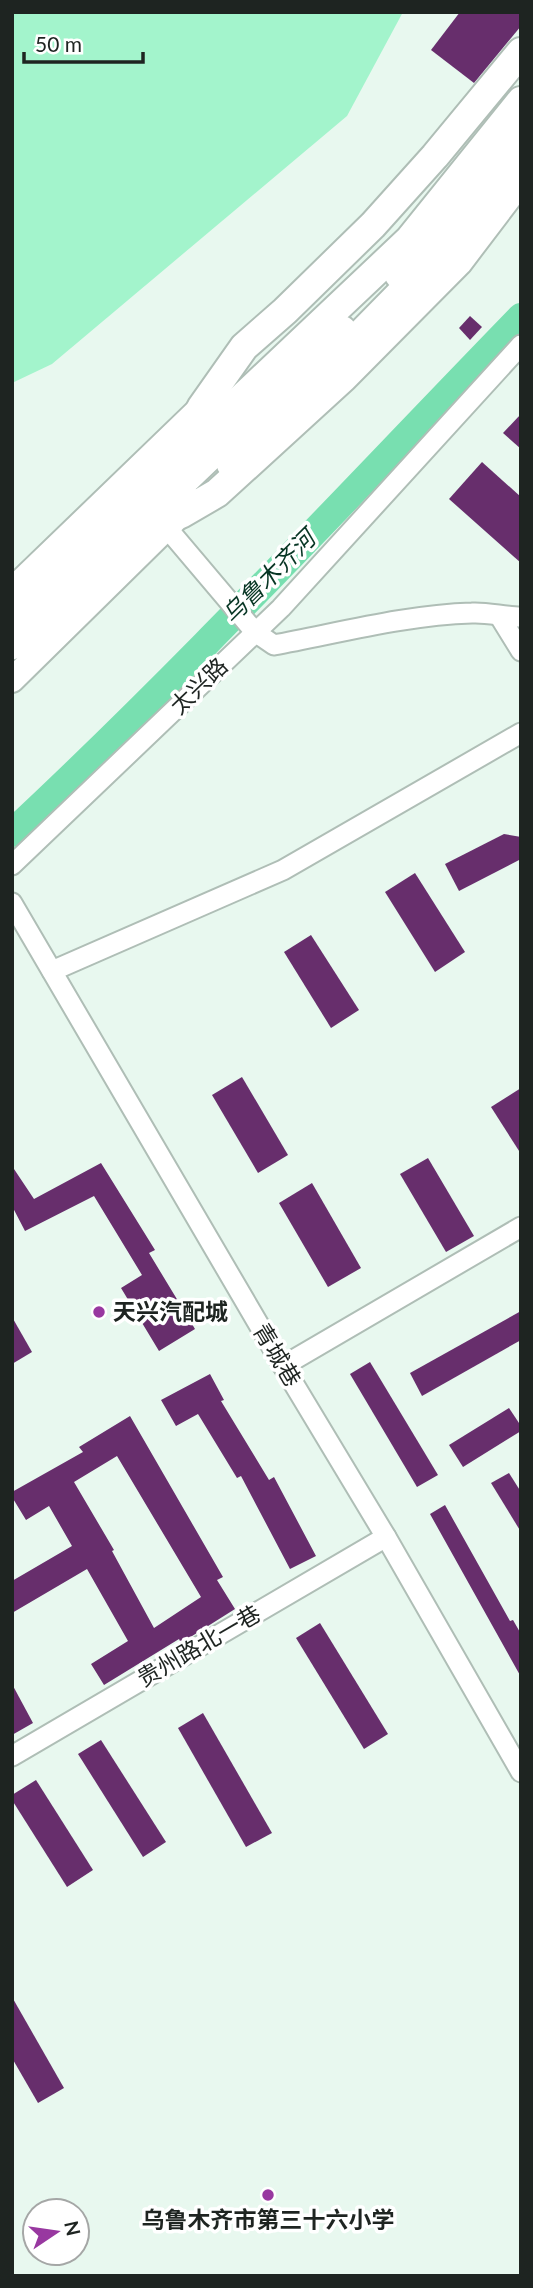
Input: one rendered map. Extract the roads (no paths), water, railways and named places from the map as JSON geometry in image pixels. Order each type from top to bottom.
[{"type":"highway","points":[[201,408],[244,347],[373,225],[435,156],[521,52]]},
{"type":"highway","points":[[12,615],[408,240],[521,101]]},
{"type":"highway","points":[[12,645],[431,245],[521,136]]},
{"type":"highway","points":[[174,521],[217,493],[343,378],[458,262],[521,178]]},
{"type":"main road","points":[[12,590],[331,280],[521,68]]},
{"type":"main road","points":[[12,680],[174,521],[472,218],[521,159]]},
{"type":"street","name":"太兴路","points":[[12,865],[244,618],[281,608],[521,345]]},
{"type":"street","points":[[174,521],[244,618],[274,645],[424,617],[475,612],[500,617],[521,617]]},
{"type":"street","points":[[500,617],[521,651]]},
{"type":"street","points":[[52,971],[283,870],[521,733]]},
{"type":"street","name":"青城巷","points":[[12,903],[386,1537],[521,1772]]},
{"type":"street","points":[[283,1366],[521,1227]]},
{"type":"street","name":"贵州路北一巷","points":[[12,1756],[386,1537]]},
{"type":"waterway","name":"乌鲁木齐河","points":[[12,833],[207,643],[521,317]]},
{"type":"place","name":"天兴汽配城","points":[[99,1312]]},
{"type":"place","name":"乌鲁木齐市第三十六小学","points":[[268,2195]]}]
